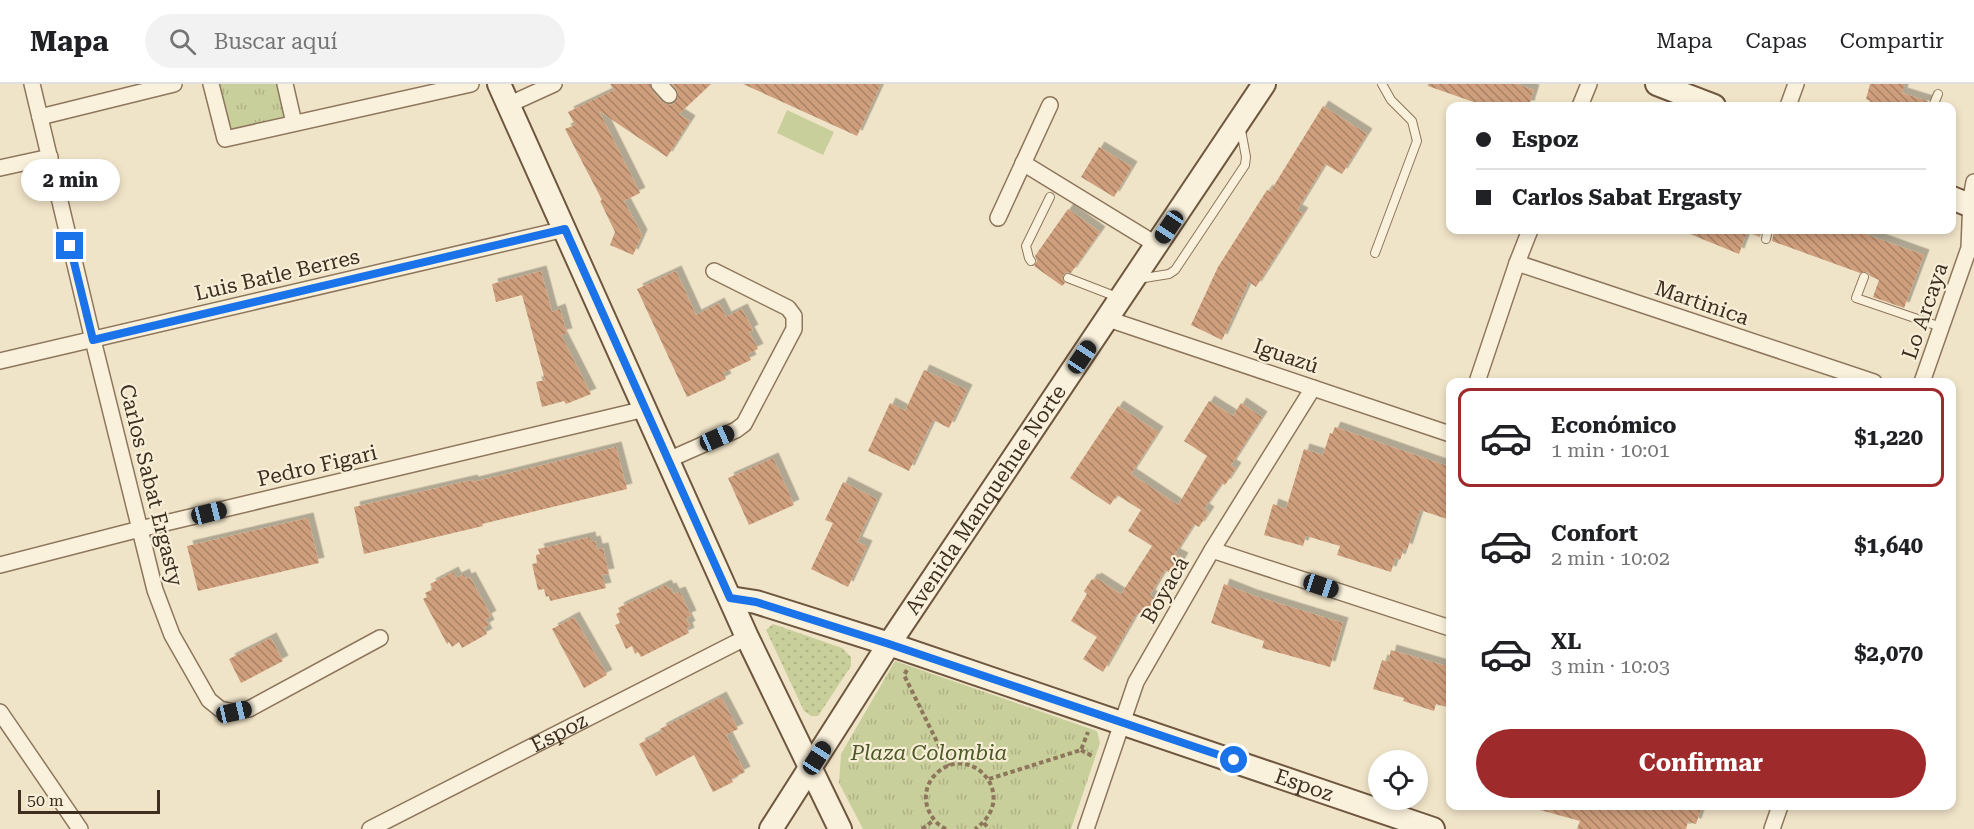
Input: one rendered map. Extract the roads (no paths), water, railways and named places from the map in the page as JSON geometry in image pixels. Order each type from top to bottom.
[{"type":"street","name":"Carlos Sabat Ergasty","points":[[32,84],[155,590],[172,635],[209,699],[220,709],[234,712],[249,709],[380,638]]},
{"type":"street","points":[[40,117],[174,84]]},
{"type":"street","points":[[211,84],[225,139],[471,84]]},
{"type":"street","points":[[285,84],[294,123]]},
{"type":"street","points":[[499,84],[747,637],[840,829]]},
{"type":"street","points":[[508,105],[554,84]]},
{"type":"street","name":"Avenida Manquehue Norte","points":[[771,829],[889,644],[1264,84]]},
{"type":"street","points":[[1582,102],[1589,84]]},
{"type":"street","points":[[1657,84],[1704,102]]},
{"type":"street","points":[[1789,102],[1796,84]]},
{"type":"street","points":[[998,218],[1050,105]]},
{"type":"street","points":[[0,168],[50,157]]},
{"type":"street","points":[[1023,163],[1157,245]]},
{"type":"street","name":"Lo Arcaya","points":[[1923,378],[1971,249],[1965,204],[1974,182]]},
{"type":"street","name":"Luis Batle Berres","points":[[0,362],[565,229]]},
{"type":"street","points":[[1478,378],[1528,234]]},
{"type":"street","name":"Martinica","points":[[1517,263],[1862,378]]},
{"type":"street","points":[[668,460],[736,430],[744,424],[794,329],[794,316],[788,308],[714,271]]},
{"type":"street","name":"Iguazú","points":[[1108,319],[1446,433]]},
{"type":"street","name":"Boyacá","points":[[1086,829],[1136,682],[1212,550],[1314,388]]},
{"type":"street","name":"Pedro Figari","points":[[0,565],[140,529],[645,409]]},
{"type":"street","points":[[1212,550],[1446,627]]},
{"type":"street","name":"Espoz","points":[[730,598],[756,602],[889,644],[1433,829]]},
{"type":"street","name":"Espoz","points":[[370,829],[747,637]]},
{"type":"street","points":[[0,712],[80,829]]},
{"type":"street","points":[[1772,829],[1779,810]]},
{"type":"lane","points":[[1376,253],[1417,141],[1412,121],[1391,100],[1382,84]]},
{"type":"lane","points":[[1934,102],[1938,94]]},
{"type":"lane","points":[[1134,279],[1168,274],[1175,270],[1245,165],[1246,157],[1239,121]]},
{"type":"lane","points":[[1031,261],[1026,246],[1050,197]]},
{"type":"lane","points":[[1766,239],[1767,234]]},
{"type":"lane","points":[[1864,277],[1856,298],[1941,327]]},
{"type":"lane","points":[[1068,278],[1121,299]]},
{"type":"park label","name":"Plaza Colombia","points":[[929,753]]}]
